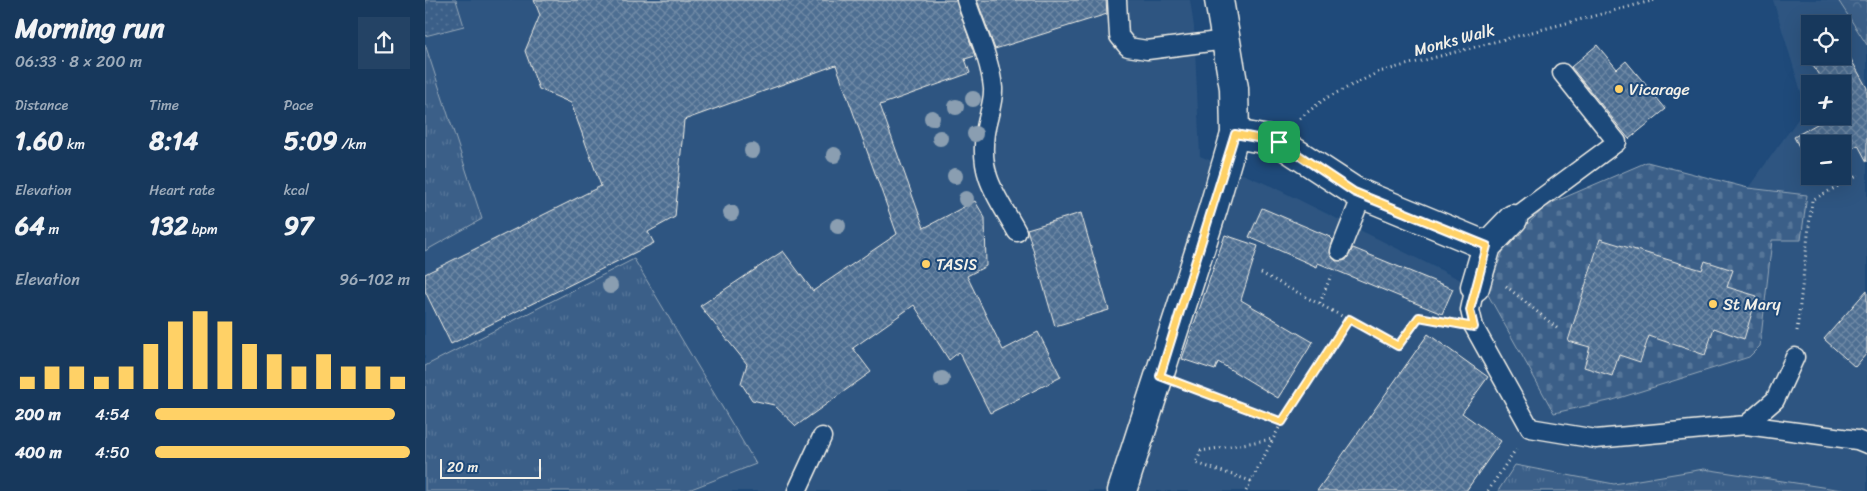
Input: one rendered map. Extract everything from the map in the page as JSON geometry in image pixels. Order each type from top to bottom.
[{"type":"street","points":[[1122,491],[1160,376],[1235,134],[1234,88],[1219,0]]},
{"type":"street","points":[[1235,134],[1279,142],[1362,195],[1481,266],[1513,219]]},
{"type":"lane","points":[[966,0],[991,75],[993,90],[985,135],[983,163],[987,177],[1017,232]]},
{"type":"lane","points":[[1117,0],[1119,36],[1128,48],[1147,50],[1226,40]]},
{"type":"lane","points":[[1513,219],[1617,142],[1562,73]]},
{"type":"lane","points":[[1340,251],[1362,195]]},
{"type":"lane","points":[[1481,266],[1470,310],[1474,327],[1530,428],[1596,438],[1746,425],[1857,440],[1867,444]]},
{"type":"lane","points":[[1746,425],[1775,400],[1795,357]]},
{"type":"lane","points":[[797,491],[822,437]]},
{"type":"path","name":"Monks Walk","points":[[1279,142],[1296,120],[1326,98],[1379,72],[1655,0]]},
{"type":"path","points":[[1795,357],[1812,200],[1859,175]]},
{"type":"path","points":[[1481,266],[1558,329]]},
{"type":"path","points":[[1261,273],[1398,346],[1419,317],[1474,327]]},
{"type":"path","points":[[1246,491],[1282,422],[1349,319]]},
{"type":"path","points":[[1160,376],[1282,422]]},
{"type":"path","points":[[1489,491],[1530,428]]},
{"type":"path","points":[[1251,480],[1196,463],[1201,451],[1273,439]]},
{"type":"shaded area","name":"TASIS","points":[[425,0],[1190,0],[1194,27],[1200,156],[1271,186],[1487,293],[1554,413],[1613,400],[1748,357],[1760,346],[1772,240],[1807,196],[1748,188],[1801,115],[1801,125],[1851,125],[1851,75],[1801,75],[1801,92],[1773,0],[1838,0],[1848,15],[1801,15],[1801,65],[1851,65],[1851,20],[1867,45],[1867,491],[425,491]]},
{"type":"green space","points":[[425,0],[456,0],[464,26],[425,36]]},
{"type":"green space","points":[[1838,0],[1867,0],[1867,45],[1851,20],[1851,15],[1848,15]]},
{"type":"green space","points":[[425,44],[482,219],[425,251]]},
{"type":"green space","points":[[1647,162],[1748,188],[1807,195],[1801,240],[1772,240],[1760,346],[1749,357],[1613,400],[1554,413],[1487,293],[1505,246],[1547,205]]},
{"type":"green space","points":[[634,259],[756,464],[686,491],[425,491],[425,366]]},
{"type":"green space","points":[[1515,465],[1614,484],[1704,469],[1848,491],[1498,491]]},
{"type":"building","points":[[534,0],[956,0],[975,56],[965,59],[970,73],[880,105],[924,228],[975,201],[985,218],[986,266],[967,276],[1003,350],[1038,332],[1061,377],[990,413],[959,352],[949,360],[914,305],[853,348],[871,372],[796,426],[774,405],[752,400],[741,383],[747,364],[700,306],[783,251],[813,291],[897,234],[836,65],[684,120],[675,217],[648,232],[654,243],[451,344],[425,291],[425,274],[601,186],[571,103],[539,89],[525,51],[540,15]]},
{"type":"building","points":[[977,0],[1106,0],[1107,14],[995,49]]},
{"type":"building","name":"Vicarage","points":[[1597,45],[1617,69],[1626,61],[1666,109],[1629,139],[1571,67]]},
{"type":"building","points":[[1851,59],[1867,88],[1867,162],[1858,145],[1851,149],[1851,135],[1801,135],[1801,151],[1794,137],[1815,125],[1851,125],[1851,75],[1819,75],[1813,65],[1851,65]]},
{"type":"building","points":[[1262,208],[1330,237],[1333,240],[1330,253],[1336,261],[1346,260],[1353,248],[1453,289],[1442,314],[1318,263],[1317,267],[1249,237]]},
{"type":"building","points":[[1081,213],[1109,310],[1055,326],[1027,229]]},
{"type":"building","points":[[1225,235],[1258,246],[1241,300],[1313,342],[1278,398],[1218,362],[1215,370],[1182,359]]},
{"type":"building","name":"St Mary","points":[[1600,239],[1702,270],[1705,261],[1733,270],[1727,287],[1757,296],[1744,339],[1714,328],[1705,355],[1649,336],[1640,362],[1619,355],[1612,376],[1584,367],[1590,347],[1568,341]]},
{"type":"building","points":[[1867,290],[1867,353],[1855,367],[1824,339]]},
{"type":"building","points":[[1428,334],[1488,377],[1462,413],[1501,441],[1466,491],[1317,491]]},
{"type":"place","name":"Vicarage","points":[[1619,89]]},
{"type":"place","name":"TASIS","points":[[926,264]]},
{"type":"place","name":"St Mary","points":[[1713,304]]},
{"type":"route","points":[[1235,134],[1279,142],[1354,192],[1487,246],[1470,310],[1474,327],[1419,317],[1398,346],[1349,319],[1282,422],[1160,376],[1235,134]]}]
